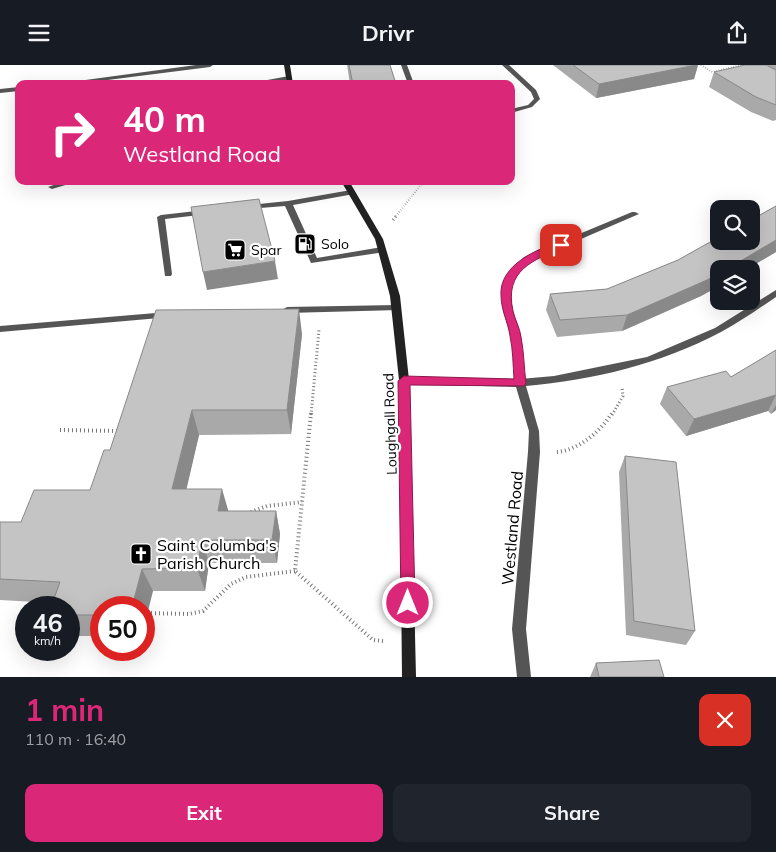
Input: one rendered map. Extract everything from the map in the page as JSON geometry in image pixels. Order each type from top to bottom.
[{"type":"main road","points":[[287,65],[290,80]]},
{"type":"main road","name":"Loughgall Road","points":[[347,185],[379,239],[393,285],[396,308],[404,381],[409,677]]},
{"type":"street","points":[[91,80],[210,65]]},
{"type":"street","points":[[404,65],[410,80]]},
{"type":"street","points":[[505,65],[534,91],[537,99],[530,106],[515,110]]},
{"type":"street","points":[[0,91],[15,89]]},
{"type":"street","points":[[52,187],[60,185]]},
{"type":"street","points":[[239,208],[288,203],[351,192]]},
{"type":"street","points":[[288,203],[314,261],[382,250]]},
{"type":"street","points":[[168,274],[161,217],[210,212]]},
{"type":"street","points":[[520,383],[516,336],[508,311],[506,292],[512,276],[527,259],[635,214]]},
{"type":"street","points":[[404,381],[520,383],[554,380],[649,360],[718,329],[776,293]]},
{"type":"street","points":[[272,310],[396,308]]},
{"type":"street","points":[[0,329],[174,314]]},
{"type":"street","name":"Westland Road","points":[[520,383],[534,431],[534,452],[519,629],[524,677]]},
{"type":"path","points":[[701,65],[712,71],[742,65]]},
{"type":"path","points":[[379,239],[421,185]]},
{"type":"path","points":[[295,571],[321,309]]},
{"type":"path","points":[[534,452],[562,453],[582,441],[606,422],[623,396],[617,367]]},
{"type":"path","points":[[60,430],[120,431]]},
{"type":"path","points":[[247,518],[252,512],[267,505],[302,502]]},
{"type":"path","points":[[155,613],[189,614],[204,611],[231,585],[246,577],[295,571],[373,640],[408,643]]},
{"type":"building","points":[[349,65],[390,65],[395,80],[352,80]]},
{"type":"building","points":[[573,65],[696,65],[599,84]]},
{"type":"building","points":[[745,65],[766,65],[776,70],[776,105],[756,97],[714,72]]},
{"type":"building","name":"Spar","points":[[259,199],[275,261],[203,272],[191,207]]},
{"type":"building","points":[[776,206],[776,240],[760,249],[760,215]]},
{"type":"building","points":[[710,242],[710,250],[759,250],[742,260],[710,260],[710,278],[627,315],[560,320],[550,294],[607,289],[678,260]]},
{"type":"building","points":[[299,309],[287,410],[192,410],[172,489],[222,489],[218,511],[276,511],[272,540],[202,540],[197,568],[142,569],[135,596],[90,596],[90,615],[80,615],[80,596],[55,596],[60,582],[0,579],[0,522],[21,522],[34,490],[90,490],[104,450],[110,450],[156,310]]},
{"type":"building","points":[[776,350],[776,395],[694,419],[667,387],[726,371],[731,377]]},
{"type":"building","points":[[625,456],[676,462],[695,631],[634,621]]},
{"type":"building","points":[[659,660],[664,677],[599,677],[596,663]]},
{"type":"place","name":"Solo","points":[[305,244]]},
{"type":"place","name":"Spar","points":[[235,250]]},
{"type":"place","name":"Saint Columba's Parish Church","points":[[141,554]]},
{"type":"route","points":[[408,603],[404,381],[520,383],[516,336],[508,311],[506,292],[512,276],[527,259],[561,245]]}]
